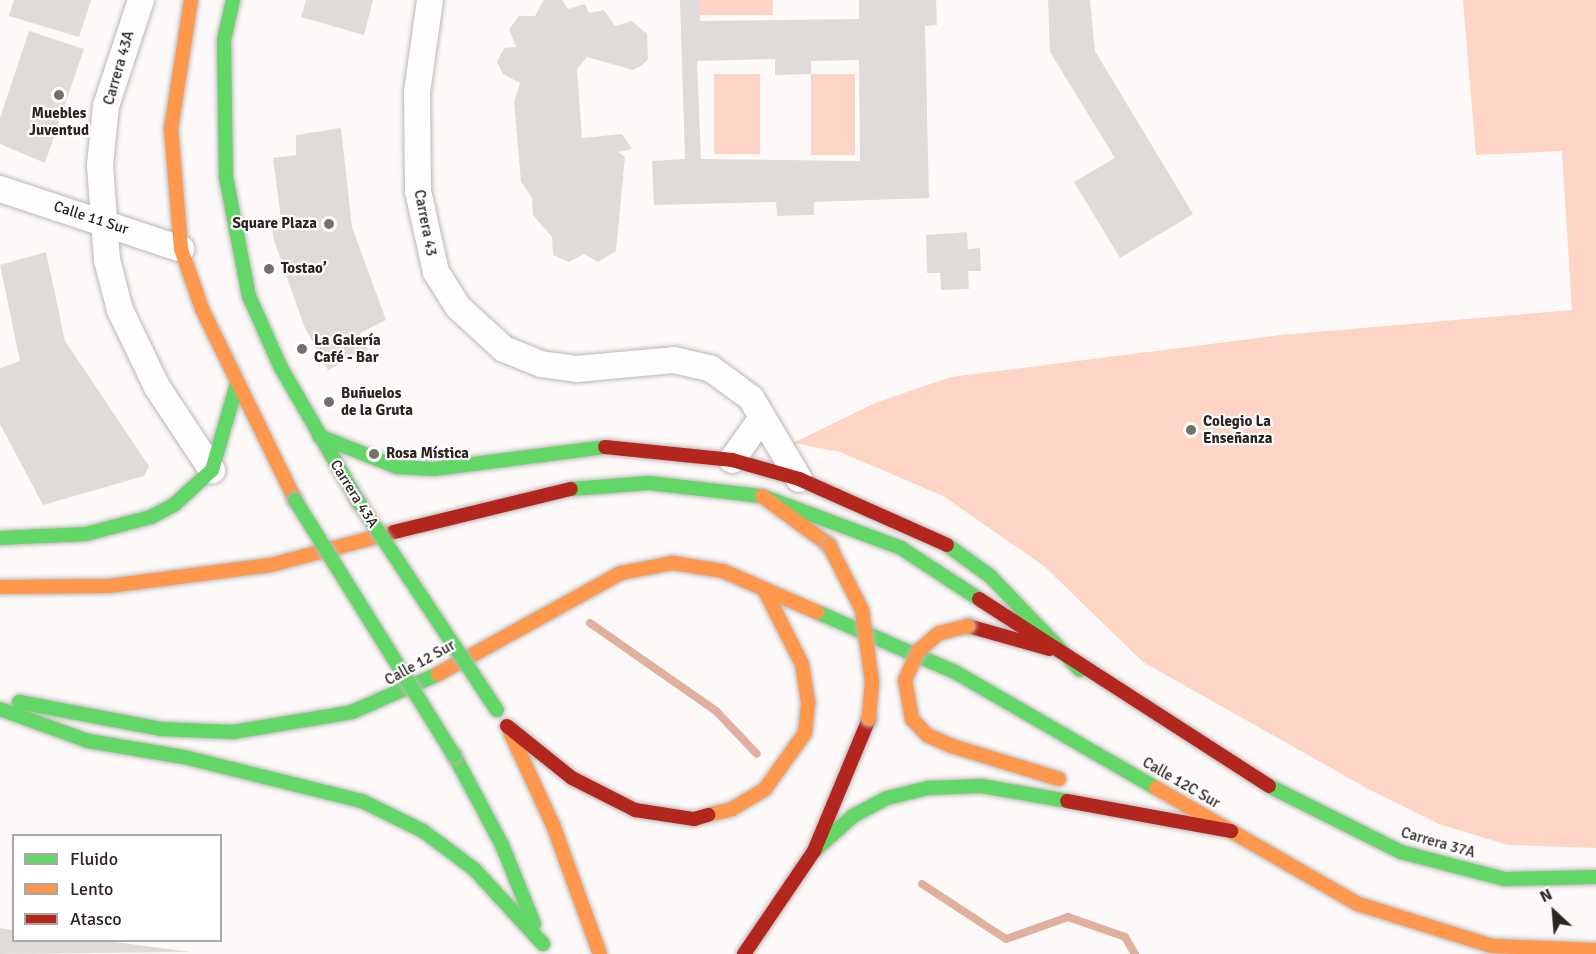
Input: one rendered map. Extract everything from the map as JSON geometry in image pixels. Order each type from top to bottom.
[{"type":"main road","points":[[191,0],[171,129],[181,249],[237,384],[295,500],[454,755],[502,845],[544,949]]},
{"type":"main road","name":"Carrera 43A","points":[[233,0],[224,40],[223,117],[234,232],[249,296],[319,436],[358,501],[507,726],[553,825],[600,954]]},
{"type":"main road","points":[[0,538],[120,527],[175,504],[212,470],[237,384]]},
{"type":"main road","points":[[319,436],[397,467],[434,469],[617,446],[732,460],[799,479],[946,545],[990,576],[1080,670]]},
{"type":"main road","points":[[0,587],[109,586],[271,565],[513,500],[578,488],[649,483],[762,496],[835,519],[901,548],[1080,670]]},
{"type":"main road","points":[[744,954],[814,851],[869,719],[870,646],[862,610],[829,545],[762,496]]},
{"type":"main road","name":"Calle 12 Sur","points":[[0,696],[74,716],[160,729],[233,732],[352,712],[399,695],[581,590],[646,566],[695,565],[764,589]]},
{"type":"main road","points":[[507,726],[572,778],[635,810],[693,819],[732,809],[765,789],[805,733],[808,702],[802,664],[764,589]]},
{"type":"main road","name":"Calle 12C Sur","points":[[764,589],[956,672],[1358,904],[1492,945],[1596,950]]},
{"type":"main road","points":[[1050,649],[968,626],[939,633],[918,651],[904,680],[912,719],[927,735],[952,747],[1070,783],[1170,820]]},
{"type":"main road","name":"Carrera 37A","points":[[1080,670],[1282,792],[1401,852],[1505,879],[1596,877]]},
{"type":"main road","points":[[0,709],[20,720],[88,741],[184,758],[362,801],[423,831],[474,869],[544,949]]},
{"type":"main road","points":[[814,851],[854,816],[886,798],[928,788],[982,786],[1231,831]]},
{"type":"street","name":"Carrera 43A","points":[[141,0],[106,106],[101,221],[120,310],[157,387],[212,470]]},
{"type":"street","name":"Carrera 43","points":[[430,0],[417,93],[418,191],[436,272],[458,307],[504,350],[541,364],[576,369],[674,360],[710,368],[751,398],[761,419],[799,479]]},
{"type":"street","name":"Calle 11 Sur","points":[[0,189],[181,249]]},
{"type":"street","points":[[732,460],[761,419]]},
{"type":"shaded area","points":[[699,0],[773,0],[773,15],[699,15]]},
{"type":"shaded area","points":[[1463,0],[1596,0],[1596,848],[1508,845],[1439,824],[1370,790],[1143,662],[1044,566],[943,496],[840,452],[793,443],[875,403],[951,377],[1281,335],[1572,310],[1562,151],[1476,155]]},
{"type":"shaded area","points":[[714,74],[760,74],[760,154],[714,154]]},
{"type":"shaded area","points":[[811,74],[855,74],[855,155],[811,155]]},
{"type":"building","points":[[14,0],[91,0],[79,37],[9,16]]},
{"type":"building","points":[[306,0],[373,0],[364,35],[301,17]]},
{"type":"building","points":[[544,0],[562,0],[568,9],[585,4],[589,13],[604,10],[615,26],[632,21],[647,34],[648,59],[633,70],[587,57],[577,69],[582,138],[622,134],[632,149],[618,152],[625,157],[616,251],[598,262],[584,254],[569,262],[553,255],[552,237],[533,215],[532,198],[521,181],[514,102],[520,83],[503,74],[497,62],[504,48],[516,47],[509,29],[519,16],[535,16]]},
{"type":"building","points":[[680,0],[699,0],[700,21],[859,19],[859,0],[936,0],[937,25],[925,26],[929,198],[814,202],[814,215],[777,216],[776,202],[654,205],[652,161],[685,159]],"holes":[[[775,59],[775,75],[811,74],[811,61],[859,60],[860,161],[701,159],[697,61]]]},
{"type":"building","points":[[1048,0],[1090,0],[1095,51],[1193,214],[1120,258],[1074,182],[1115,158],[1050,52]]},
{"type":"building","points":[[29,31],[84,49],[45,163],[0,144],[0,118]]},
{"type":"building","points":[[341,128],[352,227],[386,320],[360,333],[368,350],[328,370],[304,326],[275,243],[270,221],[281,218],[273,158],[296,155],[296,135]]},
{"type":"building","points":[[967,232],[968,249],[980,248],[981,271],[968,271],[969,289],[941,290],[940,273],[927,273],[926,235]]},
{"type":"building","points":[[46,252],[65,341],[149,466],[144,476],[43,505],[0,424],[0,368],[20,361],[0,265]]},
{"type":"building","points":[[0,928],[12,930],[12,942],[115,942],[191,952],[0,954]]},
{"type":"waterway","points":[[590,623],[716,711],[757,754]]},
{"type":"waterway","points":[[922,884],[1006,939],[1068,917],[1125,937],[1135,954]]},
{"type":"traffic: fast","points":[[233,0],[224,40],[226,177],[249,296],[280,366],[358,501]]},
{"type":"traffic: fast","points":[[0,538],[86,534],[151,517],[175,504],[212,470],[237,384]]},
{"type":"traffic: fast","points":[[319,436],[397,467],[434,469],[605,447]]},
{"type":"traffic: fast","points":[[571,489],[649,483],[762,496],[901,548],[979,599]]},
{"type":"traffic: fast","points":[[295,500],[454,755]]},
{"type":"traffic: fast","points":[[358,501],[497,710]]},
{"type":"traffic: fast","points":[[947,545],[990,576],[1080,670]]},
{"type":"traffic: fast","points":[[817,612],[955,672],[1156,788]]},
{"type":"traffic: fast","points":[[19,702],[160,729],[233,732],[352,712],[438,674]]},
{"type":"traffic: fast","points":[[0,709],[88,741],[184,757],[362,801],[423,831],[474,869],[543,944]]},
{"type":"traffic: fast","points":[[454,755],[502,845],[534,924]]},
{"type":"traffic: fast","points":[[814,851],[853,816],[887,798],[928,788],[982,786],[1067,801]]},
{"type":"traffic: fast","points":[[1269,786],[1401,852],[1505,879],[1596,877]]},
{"type":"traffic: slow","points":[[191,0],[171,129],[181,249],[202,309],[295,500]]},
{"type":"traffic: slow","points":[[762,496],[829,545]]},
{"type":"traffic: slow","points":[[0,587],[109,586],[271,565],[394,532]]},
{"type":"traffic: slow","points":[[829,545],[862,610],[872,682],[869,719]]},
{"type":"traffic: slow","points":[[438,674],[621,573],[673,563],[723,571],[817,612]]},
{"type":"traffic: slow","points":[[708,815],[732,809],[765,789],[805,733],[808,702],[802,664],[764,589]]},
{"type":"traffic: slow","points":[[968,626],[939,633],[918,651],[905,680],[912,719],[927,735],[952,746],[1059,779]]},
{"type":"traffic: slow","points":[[510,732],[553,825],[600,954]]},
{"type":"traffic: slow","points":[[1156,788],[1358,904],[1492,946],[1596,950]]},
{"type":"traffic: jam","points":[[605,447],[732,460],[799,479],[947,545]]},
{"type":"traffic: jam","points":[[394,532],[571,489]]},
{"type":"traffic: jam","points":[[979,599],[1269,786]]},
{"type":"traffic: jam","points":[[968,626],[1050,649]]},
{"type":"traffic: jam","points":[[744,954],[814,851],[869,719]]},
{"type":"traffic: jam","points":[[507,726],[572,778],[635,810],[694,819],[708,815]]},
{"type":"traffic: jam","points":[[1067,801],[1231,831]]},
{"type":"place","name":"Muebles Juventud","points":[[59,95]]},
{"type":"place","name":"Square Plaza","points":[[329,224]]},
{"type":"place","name":"Tostao’","points":[[269,269]]},
{"type":"place","name":"La Galería Café - Bar","points":[[302,349]]},
{"type":"place","name":"Buñuelos de la Gruta","points":[[329,402]]},
{"type":"place","name":"Colegio La Enseñanza","points":[[1191,430]]},
{"type":"place","name":"Rosa Mística","points":[[374,454]]}]
